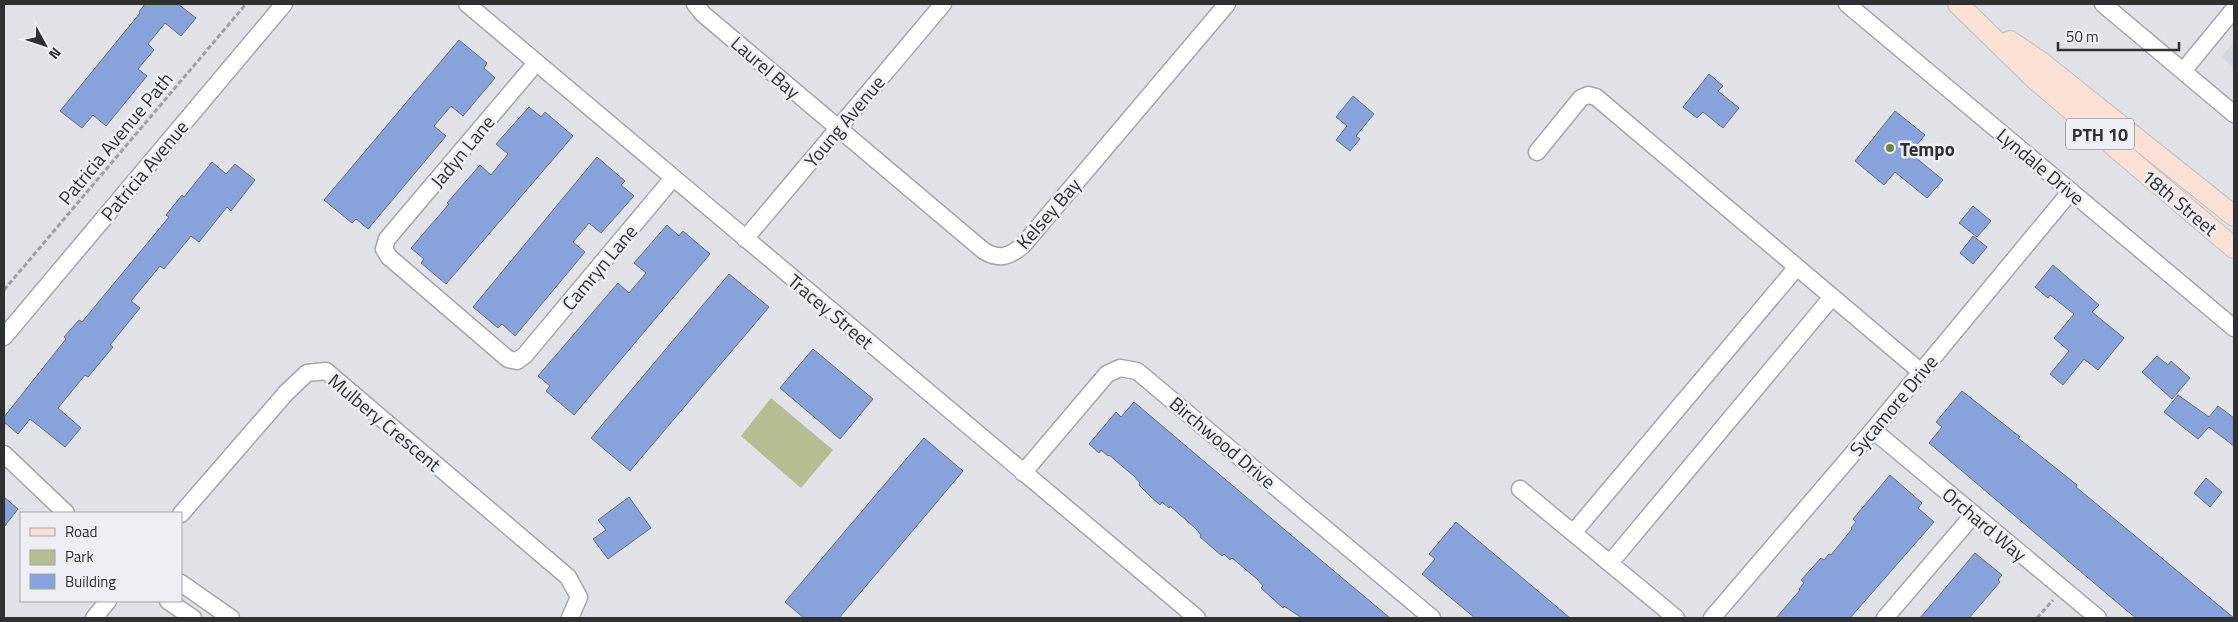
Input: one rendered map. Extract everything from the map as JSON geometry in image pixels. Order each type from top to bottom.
[{"type":"main road","name":"18th Street","points":[[1965,9],[2041,62],[2234,216]]},
{"type":"main road","name":"18th Street","points":[[1965,9],[2036,80],[2234,248]]},
{"type":"street","name":"Patricia Avenue","points":[[4,337],[284,4]]},
{"type":"street","name":"Tracey Street","points":[[467,4],[1197,618]]},
{"type":"street","name":"Laurel Bay","points":[[695,4],[703,14],[838,128]]},
{"type":"street","name":"Young Avenue","points":[[745,239],[943,4]]},
{"type":"street","name":"Kelsey Bay","points":[[838,128],[984,251],[997,257],[1010,255],[1022,246],[1227,4]]},
{"type":"street","name":"Lyndale Drive","points":[[1847,4],[2234,328]]},
{"type":"street","points":[[2103,4],[2234,114]]},
{"type":"street","points":[[2183,71],[2234,9]]},
{"type":"street","name":"Jadyn Lane","points":[[525,355],[517,361],[508,359],[389,257],[384,249],[387,239],[536,63]]},
{"type":"street","points":[[1537,152],[1581,98],[1588,95],[1596,97],[1921,372]]},
{"type":"street","name":"Camryn Lane","points":[[525,355],[673,178]]},
{"type":"street","name":"Sycamore Drive","points":[[1712,618],[1873,430],[2071,191]]},
{"type":"street","points":[[1573,533],[1797,267]]},
{"type":"street","points":[[1610,563],[1832,297]]},
{"type":"street","name":"Birchwood Drive","points":[[1023,473],[1108,374],[1120,368],[1137,371],[1432,618]]},
{"type":"street","name":"Mulbery Crescent","points":[[182,513],[286,393],[307,373],[326,371],[568,577],[579,597],[570,618]]},
{"type":"street","name":"Orchard Way","points":[[1873,430],[2098,618]]},
{"type":"street","points":[[4,454],[65,512]]},
{"type":"street","points":[[29,478],[79,512]]},
{"type":"street","points":[[1520,489],[1676,618]]},
{"type":"street","points":[[1885,618],[1974,514]]},
{"type":"street","points":[[182,584],[231,618]]},
{"type":"street","points":[[94,618],[107,602]]},
{"type":"street","points":[[169,602],[193,618]]},
{"type":"path","name":"Patricia Avenue Path","points":[[4,290],[246,4]]},
{"type":"path","points":[[2037,618],[2063,589]]},
{"type":"shaded area","points":[[2234,42],[2234,69],[2221,57]]},
{"type":"green space","points":[[771,398],[833,450],[801,488],[741,436]]},
{"type":"building","points":[[145,4],[178,4],[196,18],[181,36],[165,23],[148,44],[154,50],[138,69],[147,76],[106,126],[93,115],[82,128],[60,111],[140,13]]},
{"type":"building","points":[[459,40],[487,63],[484,68],[495,78],[463,116],[451,106],[434,126],[446,136],[368,229],[356,219],[352,223],[324,200]]},
{"type":"building","points":[[1709,74],[1723,86],[1718,91],[1739,108],[1723,128],[1703,112],[1697,118],[1683,107]]},
{"type":"building","points":[[1353,96],[1374,114],[1356,136],[1360,139],[1350,151],[1336,140],[1347,126],[1336,117]]},
{"type":"building","points":[[529,107],[541,117],[545,112],[573,136],[446,284],[421,263],[424,259],[411,248],[480,165],[491,175],[508,154],[496,144]]},
{"type":"building","name":"Tempo","points":[[1895,111],[1925,135],[1910,153],[1943,180],[1927,198],[1895,172],[1884,185],[1855,161]]},
{"type":"building","points":[[597,157],[625,181],[621,185],[634,196],[601,233],[589,223],[573,242],[585,252],[515,336],[502,324],[498,328],[473,307]]},
{"type":"building","points":[[212,162],[226,174],[235,164],[255,180],[231,211],[227,207],[199,242],[191,236],[164,269],[160,266],[131,301],[140,308],[110,345],[113,347],[88,377],[85,375],[58,408],[81,428],[65,447],[30,419],[18,434],[4,422],[4,417],[66,339],[64,337],[79,320],[82,322],[169,217],[166,215],[182,195],[184,197]]},
{"type":"building","points":[[1973,206],[1991,221],[1977,237],[1959,223]]},
{"type":"building","points":[[667,225],[679,236],[683,231],[710,254],[574,415],[546,391],[550,386],[538,376],[618,283],[629,293],[646,273],[634,263]]},
{"type":"building","points":[[1973,236],[1987,247],[1973,264],[1960,253]]},
{"type":"building","points":[[2053,265],[2099,305],[2092,312],[2124,338],[2098,370],[2084,359],[2063,385],[2050,374],[2069,351],[2054,338],[2074,314],[2050,295],[2048,298],[2035,287]]},
{"type":"building","points":[[729,274],[769,307],[630,471],[591,438]]},
{"type":"building","points":[[813,349],[873,399],[840,439],[780,388]]},
{"type":"building","points":[[2157,356],[2168,365],[2171,361],[2190,378],[2172,399],[2142,372]]},
{"type":"building","points":[[1962,391],[2020,437],[2018,438],[2077,485],[2076,487],[2234,618],[2136,618],[2126,610],[1929,443],[1942,427],[1936,422]]},
{"type":"building","points":[[2178,395],[2209,417],[2218,406],[2234,418],[2234,446],[2209,427],[2198,439],[2164,412]]},
{"type":"building","points":[[1134,402],[1390,618],[1302,618],[1284,606],[1283,608],[1261,588],[1263,586],[1257,579],[1232,558],[1230,560],[1224,554],[1222,556],[1200,537],[1201,535],[1195,528],[1170,506],[1169,508],[1162,502],[1160,505],[1139,485],[1140,483],[1134,476],[1109,455],[1101,450],[1099,453],[1089,444],[1116,412],[1121,417]]},
{"type":"building","points":[[924,438],[963,471],[839,618],[804,618],[785,602]]},
{"type":"building","points":[[1890,475],[1922,503],[1918,508],[1934,522],[1850,618],[1776,618],[1800,590],[1804,583],[1801,580],[1821,558],[1824,560],[1829,554],[1831,555],[1852,529],[1856,522],[1853,519]]},
{"type":"building","points":[[2206,478],[2222,492],[2210,507],[2194,493]]},
{"type":"building","points":[[4,497],[18,509],[4,527]]},
{"type":"building","points":[[629,497],[651,528],[608,559],[593,539],[606,530],[598,520]]},
{"type":"building","points":[[1456,522],[1570,618],[1475,618],[1422,574],[1435,559],[1429,554]]},
{"type":"building","points":[[1975,553],[2002,575],[1998,580],[2000,582],[1969,618],[1920,618]]},
{"type":"place","name":"Tempo","points":[[1890,148]]}]
